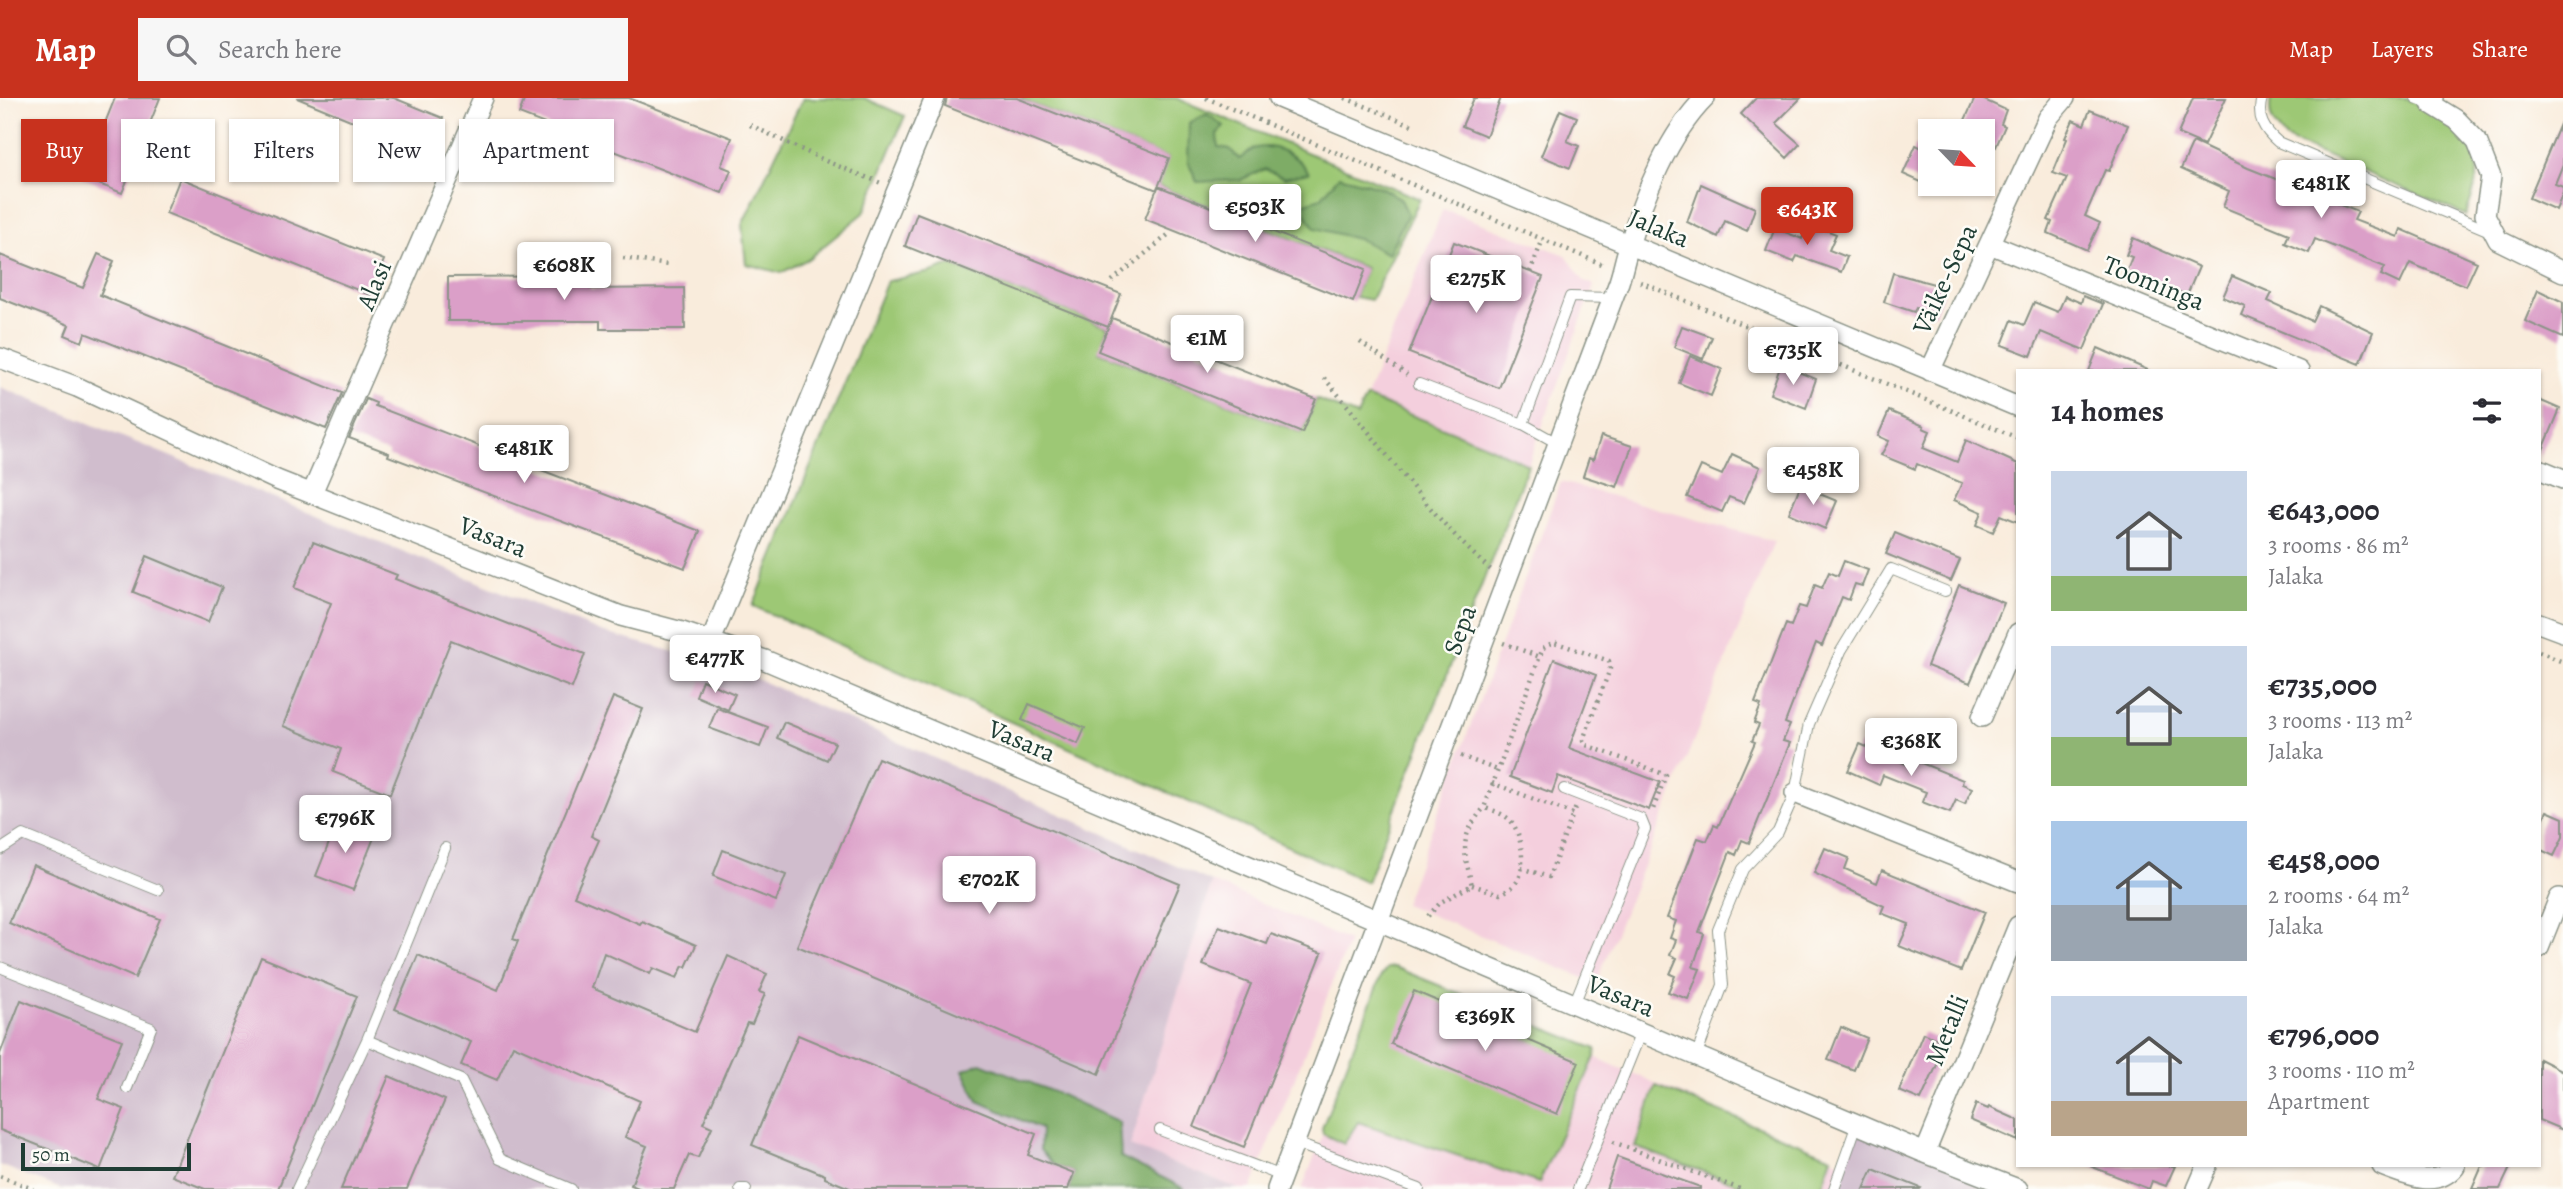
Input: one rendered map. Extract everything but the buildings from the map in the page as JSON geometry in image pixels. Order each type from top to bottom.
[{"type":"street","name":"Alasi","points":[[312,493],[483,98]]},
{"type":"street","points":[[711,641],[935,98]]},
{"type":"street","name":"Jalaka","points":[[1279,98],[2016,406]]},
{"type":"street","name":"Sepa","points":[[1280,1182],[1622,274],[1629,244],[1666,153],[1679,130],[1705,98]]},
{"type":"street","name":"Väike-Sepa","points":[[1930,371],[2048,118],[2065,98]]},
{"type":"street","points":[[2427,100],[2457,120],[2477,141],[2491,177],[2485,215],[2498,240],[2563,272]]},
{"type":"street","name":"Toominga","points":[[1990,244],[2294,369]]},
{"type":"street","name":"Vasara","points":[[0,358],[77,387],[277,480],[621,616],[711,641],[765,660],[1925,1153],[2018,1189]]},
{"type":"street","points":[[2541,471],[2563,479]]},
{"type":"street","points":[[2541,624],[2563,632]]},
{"type":"street","points":[[1982,717],[2016,638]]},
{"type":"street","points":[[1795,793],[2016,881]]},
{"type":"street","points":[[2541,943],[2559,898]]},
{"type":"street","name":"Metalli","points":[[1925,1153],[2016,931]]},
{"type":"street","points":[[2197,1189],[2207,1167]]},
{"type":"street","points":[[2385,1167],[2432,1183],[2449,1176],[2454,1167]]},
{"type":"lane","points":[[2262,98],[2260,118],[2267,132],[2278,142],[2494,233]]},
{"type":"lane","points":[[1524,424],[1570,297],[1613,298]]},
{"type":"lane","points":[[1419,384],[1524,424],[1557,443]]},
{"type":"lane","points":[[1696,1056],[1723,985],[1718,930],[1743,869],[1778,832],[1795,793],[1810,724],[1835,663],[1891,569],[1945,591]]},
{"type":"lane","points":[[1564,789],[1641,819],[1645,829],[1574,1004]]},
{"type":"lane","points":[[0,850],[23,835],[158,890]]},
{"type":"lane","points":[[297,1189],[367,1041],[445,848]]},
{"type":"lane","points":[[0,967],[151,1028],[127,1088]]},
{"type":"lane","points":[[1578,1189],[1640,1032]]},
{"type":"lane","points":[[367,1041],[461,1080],[499,1159],[571,1189]]},
{"type":"lane","points":[[1834,1189],[1857,1124]]},
{"type":"lane","points":[[1160,1130],[1280,1182]]},
{"type":"lane","points":[[1295,1143],[1419,1189]]},
{"type":"lane","points":[[740,1189],[746,1189]]},
{"type":"path","points":[[1206,98],[2016,437]]},
{"type":"path","points":[[1345,98],[1412,125]]},
{"type":"path","points":[[750,125],[828,162],[898,190]]},
{"type":"path","points":[[1112,281],[1168,234]]},
{"type":"path","points":[[1530,272],[1543,239]]},
{"type":"path","points":[[623,258],[668,265]]},
{"type":"path","points":[[1360,342],[1419,384]]},
{"type":"path","points":[[1324,378],[1426,502],[1469,551],[1491,571]]},
{"type":"path","points":[[1472,885],[1466,863],[1464,837],[1472,821],[1484,808],[1543,648],[1554,642],[1609,660],[1610,669],[1583,740],[1587,745],[1666,775],[1645,829]]},
{"type":"path","points":[[2541,653],[2563,662]]},
{"type":"path","points":[[1457,754],[1497,770]]},
{"type":"path","points":[[1492,783],[1573,814]]},
{"type":"path","points":[[1521,868],[1549,877],[1580,796]]},
{"type":"path","points":[[1428,916],[1441,902],[1472,885],[1500,894],[1512,888],[1520,876],[1518,832],[1510,820],[1498,812],[1484,808]]},
{"type":"path","points":[[1599,1137],[1740,1189]]},
{"type":"path","points":[[0,1175],[33,1189]]},
{"type":"shaded area","points":[[1443,209],[1566,255],[1583,280],[1594,285],[1528,465],[1366,397]]},
{"type":"shaded area","points":[[0,387],[601,632],[730,667],[1212,882],[1130,1146],[1239,1189],[61,1189],[0,1165]]},
{"type":"shaded area","points":[[1561,482],[1774,541],[1596,983],[1404,904]]},
{"type":"shaded area","points":[[1212,882],[1349,941],[1251,1189],[1239,1189],[1129,1146]]},
{"type":"shaded area","points":[[1394,967],[1596,1049],[1595,1057],[1843,1163],[1833,1189],[1302,1189],[1323,1135],[1322,1128],[1381,976],[1387,968]]},
{"type":"shaded area","points":[[1857,1124],[2018,1189],[1833,1189]]},
{"type":"green space","points":[[803,98],[864,98],[905,116],[864,213],[808,259],[781,273],[746,264],[742,225]]},
{"type":"green space","points":[[1017,98],[1176,98],[1420,199],[1371,300],[1355,297],[1366,268],[1158,186],[1168,158]]},
{"type":"green space","points":[[2271,98],[2406,98],[2426,108],[2448,123],[2467,141],[2477,161],[2476,181],[2466,215],[2286,139],[2272,120]]},
{"type":"green space","points":[[1207,114],[1224,126],[1217,134],[1218,147],[1230,149],[1239,159],[1253,149],[1278,149],[1293,156],[1309,173],[1284,178],[1265,169],[1240,180],[1197,182],[1188,161],[1189,123]]},
{"type":"green space","points":[[1339,176],[1380,187],[1400,198],[1408,214],[1388,254],[1361,240],[1315,228],[1299,205],[1321,198]]},
{"type":"green space","points":[[951,265],[1108,327],[1099,352],[1302,433],[1316,399],[1357,416],[1366,397],[1528,465],[1367,882],[753,606],[887,281]]},
{"type":"green space","points":[[1394,967],[1596,1049],[1595,1057],[1539,1183],[1358,1122],[1344,1144],[1323,1134],[1322,1128],[1381,976],[1387,968]]},
{"type":"green space","points":[[981,1063],[1119,1122],[1121,1157],[1185,1189],[1068,1189],[1074,1173],[1055,1166],[1040,1150],[1041,1129],[978,1101],[963,1070]]},
{"type":"green space","points":[[1656,1086],[1832,1157],[1821,1189],[1751,1189],[1635,1147]]}]
